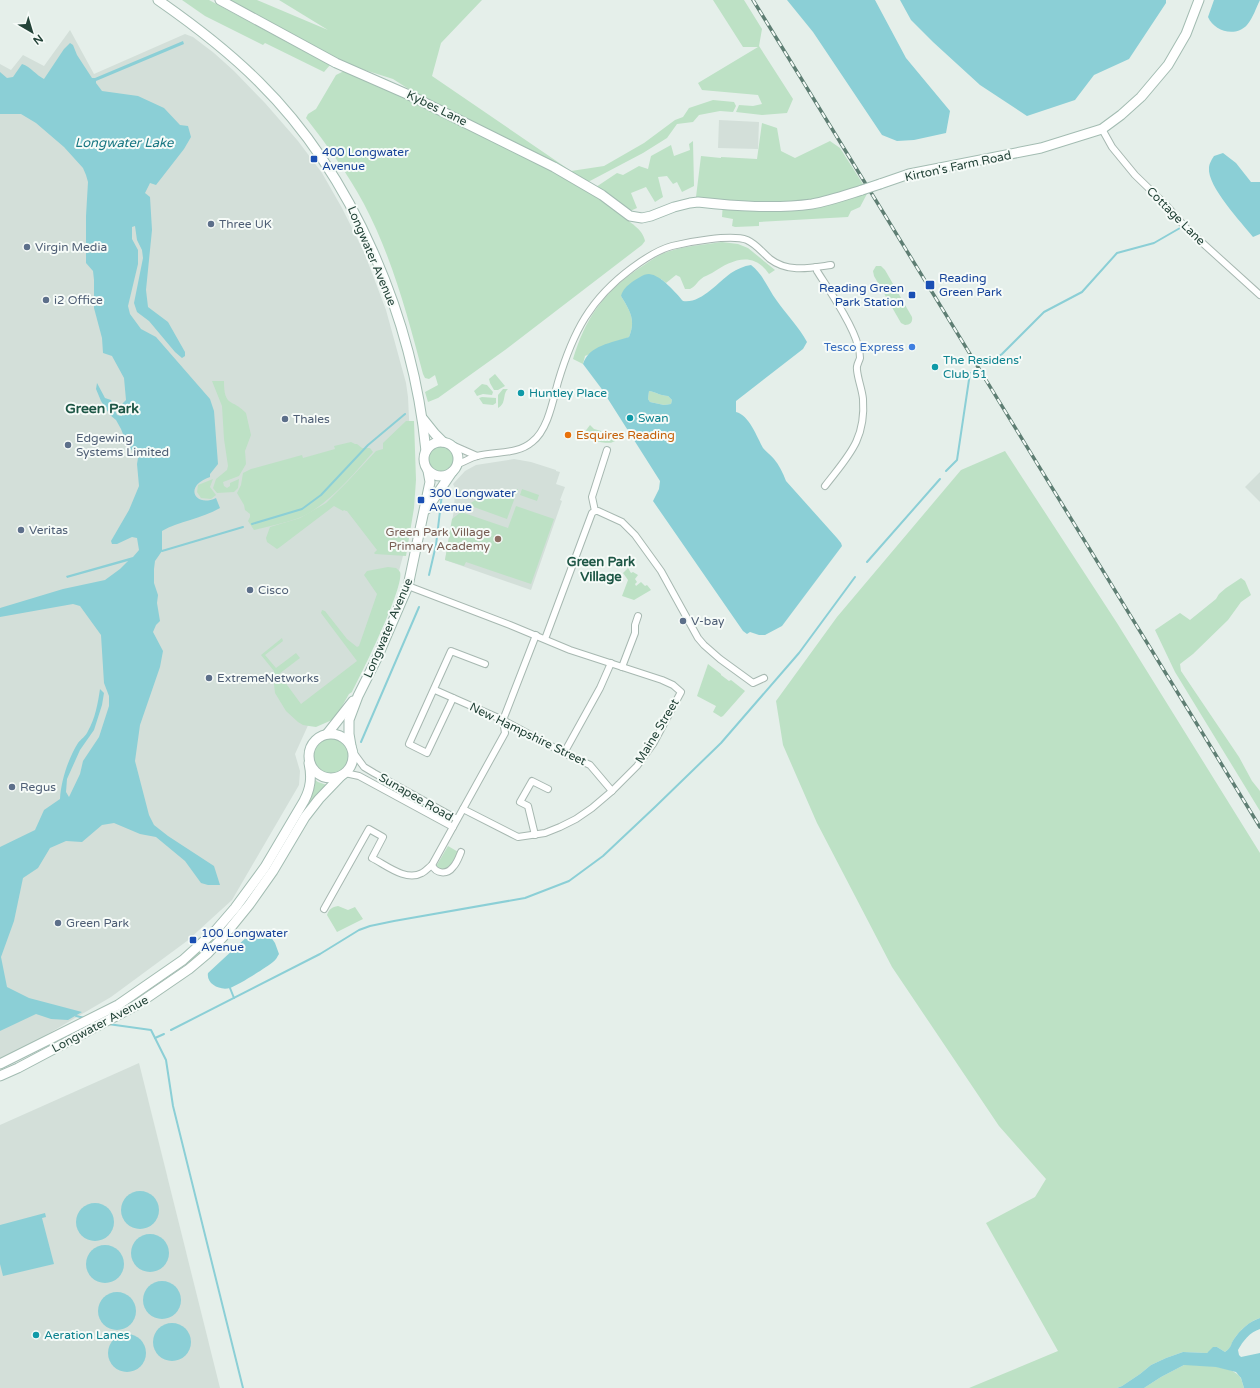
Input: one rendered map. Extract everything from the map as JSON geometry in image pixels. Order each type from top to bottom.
[{"type":"street","name":"Longwater Avenue","points":[[158,0],[192,23],[260,83],[304,134],[332,175],[357,217],[384,278],[402,330],[423,419],[426,451]]},
{"type":"street","name":"Kybes Lane","points":[[220,0],[336,63],[409,95],[554,167],[602,195],[630,216],[642,218],[651,216]]},
{"type":"street","name":"Kirton's Farm Road","points":[[651,216],[690,203],[698,202],[753,206],[812,204],[840,197],[909,174],[1042,148],[1102,129],[1141,98],[1168,65],[1186,34],[1199,0]]},
{"type":"street","name":"Cottage Lane","points":[[1102,129],[1112,147],[1135,175],[1167,206],[1186,228],[1260,295]]},
{"type":"street","points":[[476,456],[448,443],[434,443],[426,451],[424,461],[428,471],[435,475],[441,476],[476,456],[503,453],[522,448],[532,442],[541,433],[548,416],[567,353],[581,323],[602,294],[625,273],[650,255],[672,246],[731,238],[746,240],[756,246],[777,264],[786,268],[794,269],[831,265]]},
{"type":"street","points":[[816,267],[846,318],[856,340],[860,358],[857,369],[863,400],[861,430],[857,442],[850,454],[825,486]]},
{"type":"street","name":"Longwater Avenue","points":[[423,419],[435,434],[448,443]]},
{"type":"street","points":[[448,443],[458,454],[455,468]]},
{"type":"street","points":[[595,511],[592,497],[607,450]]},
{"type":"street","name":"Longwater Avenue","points":[[425,512],[455,468]]},
{"type":"street","name":"Longwater Avenue","points":[[352,749],[349,720],[358,696],[375,663],[408,586],[425,512],[430,482],[428,471]]},
{"type":"street","points":[[545,639],[592,513],[595,511]]},
{"type":"street","points":[[595,511],[619,520],[635,535],[661,571],[692,630],[704,645],[729,666],[753,683],[764,678]]},
{"type":"street","name":"Maine Street","points":[[408,586],[570,650],[674,685],[681,692],[653,744],[637,766],[612,791],[576,819],[560,827],[535,835],[518,837],[463,808]]},
{"type":"street","points":[[622,667],[635,633],[635,625],[638,616]]},
{"type":"street","points":[[457,819],[505,733],[504,720],[536,636]]},
{"type":"street","points":[[454,698],[427,753],[409,744],[451,651],[486,664]]},
{"type":"street","points":[[564,752],[600,688],[611,663]]},
{"type":"street","name":"New Hampshire Street","points":[[434,690],[504,720],[590,765],[612,791]]},
{"type":"street","name":"Longwater Avenue","points":[[327,734],[358,696]]},
{"type":"street","points":[[327,734],[339,735],[345,739],[352,749],[352,764],[343,774],[330,778],[320,776],[313,770],[309,763],[308,753],[312,743],[321,736],[327,734]]},
{"type":"street","name":"Sunapee Road","points":[[343,774],[358,776],[453,827],[457,819],[374,774],[364,767],[352,749]]},
{"type":"street","name":"Longwater Avenue","points":[[0,1064],[130,998],[183,960],[216,930],[235,908],[265,866],[309,791],[311,775],[309,763]]},
{"type":"street","name":"Longwater Avenue","points":[[0,1076],[18,1068],[93,1027],[123,1013],[150,997],[189,969],[223,937],[249,905],[265,883],[305,817],[319,799],[343,774]]},
{"type":"street","points":[[535,835],[528,806],[520,802],[532,781],[548,789]]},
{"type":"street","points":[[324,909],[368,829],[383,837],[372,858],[399,872],[410,875],[422,873],[432,865],[453,827]]},
{"type":"street","points":[[432,865],[436,871],[448,871],[454,867],[462,852]]},
{"type":"shaded area","name":"Green Park","points":[[70,30],[94,74],[185,34],[193,37],[234,71],[265,103],[298,141],[322,173],[342,208],[364,252],[386,310],[406,383],[412,481],[404,552],[394,590],[334,708],[310,721],[295,754],[300,771],[299,785],[232,900],[187,941],[111,997],[0,1062],[0,64],[11,70],[23,55],[44,66]]},
{"type":"shaded area","points":[[719,120],[759,122],[758,149],[718,148]]},
{"type":"shaded area","name":"Green Park Village Primary Academy","points":[[514,459],[531,462],[560,472],[556,484],[565,487],[560,500],[562,501],[531,590],[445,560],[454,510],[455,488],[453,484],[465,471],[476,465]]},
{"type":"shaded area","points":[[1260,472],[1260,502],[1245,487]]},
{"type":"shaded area","points":[[139,1063],[220,1388],[0,1388],[0,1125]]},
{"type":"green space","points":[[182,0],[209,0],[330,65],[324,72],[265,43],[263,45],[205,16]]},
{"type":"green space","points":[[224,0],[257,0],[328,30],[279,0],[482,0],[441,43],[432,76],[571,171],[604,166],[644,143],[675,120],[683,117],[689,108],[713,100],[734,102],[736,106],[733,112],[720,111],[699,115],[693,122],[677,124],[667,138],[643,153],[588,182],[596,187],[617,173],[623,175],[639,166],[648,169],[651,156],[671,145],[674,156],[690,150],[689,144],[693,141],[694,186],[682,192],[677,182],[673,184],[667,176],[658,177],[663,197],[655,202],[646,187],[631,193],[637,208],[621,215],[642,233],[645,241],[642,245],[505,350],[438,398],[428,402],[425,392],[438,385],[435,375],[429,379],[425,378],[423,374],[405,309],[391,266],[374,224],[344,171],[306,118],[308,114],[316,109],[336,75],[344,71],[418,95],[393,79],[352,66]]},
{"type":"green space","points":[[713,0],[744,0],[762,29],[759,46],[793,99],[787,113],[762,115],[736,112],[739,105],[753,106],[762,104],[758,95],[702,90],[698,83],[758,47],[743,47]]},
{"type":"green space","points":[[762,123],[777,128],[781,151],[795,158],[830,141],[840,148],[868,192],[860,207],[851,211],[848,217],[759,222],[759,226],[735,227],[732,226],[733,219],[722,217],[723,202],[696,197],[701,156],[757,159]]},
{"type":"green space","points":[[722,242],[738,244],[748,248],[775,270],[769,274],[756,262],[749,260],[734,261],[704,277],[690,289],[685,289],[680,277],[676,275],[666,283],[661,279],[621,296],[627,306],[632,321],[629,337],[585,356],[583,364],[573,359],[583,331],[597,308],[605,297],[626,278],[651,260],[664,253],[685,247]]},
{"type":"green space","points":[[876,266],[881,266],[885,270],[912,317],[912,322],[910,324],[905,325],[901,323],[874,276],[873,271]]},
{"type":"green space","points":[[495,374],[505,386],[498,390],[494,390],[489,379]]},
{"type":"green space","points":[[212,381],[224,381],[224,390],[227,399],[246,413],[251,435],[245,451],[246,464],[239,476],[223,482],[224,486],[227,488],[230,486],[230,483],[239,479],[238,488],[234,492],[217,493],[213,488],[216,479],[227,470],[228,466],[224,439],[222,406]]},
{"type":"green space","points":[[482,384],[487,385],[493,392],[492,395],[483,394],[477,396],[474,391]]},
{"type":"green space","points":[[503,389],[508,389],[505,393],[503,404],[498,408],[498,395]]},
{"type":"green space","points":[[649,391],[668,396],[672,400],[671,404],[664,405],[650,402],[648,399]]},
{"type":"green space","points":[[479,398],[496,398],[496,403],[493,405],[483,404]]},
{"type":"green space","points":[[406,421],[414,421],[416,480],[414,508],[406,556],[375,554],[374,553],[377,550],[347,511],[343,511],[334,506],[277,549],[267,542],[266,538],[270,527],[300,518],[326,503],[376,451],[383,449],[383,443]]},
{"type":"green space","points":[[590,425],[594,429],[616,435],[616,440],[614,442],[607,443],[581,437]]},
{"type":"green space","points":[[351,442],[362,448],[370,448],[373,452],[339,489],[319,506],[299,518],[254,530],[248,521],[250,514],[245,510],[244,505],[237,493],[241,485],[243,473],[251,469],[302,455],[303,458],[335,449],[334,446]]},
{"type":"green space","points":[[441,446],[451,450],[455,460],[451,470],[441,474],[431,470],[427,460],[431,450]]},
{"type":"green space","points":[[1005,451],[1117,623],[1260,853],[1260,1318],[1249,1323],[1242,1329],[1234,1339],[1230,1348],[1225,1352],[1217,1347],[1207,1353],[1183,1352],[1151,1365],[1140,1374],[1117,1388],[969,1388],[1058,1351],[986,1223],[1035,1197],[1046,1179],[999,1126],[892,967],[817,823],[783,745],[776,701],[837,617],[961,470]]},
{"type":"green space","points":[[213,479],[210,487],[216,495],[211,499],[201,498],[197,492],[198,485]]},
{"type":"green space","points":[[518,489],[507,519],[469,504],[489,492]]},
{"type":"green space","points":[[522,489],[539,495],[537,501],[520,495]]},
{"type":"green space","points":[[516,506],[554,519],[531,584],[466,562],[464,566],[445,560],[452,519],[461,512],[508,528]]},
{"type":"green space","points":[[388,567],[396,568],[400,572],[400,580],[396,594],[381,631],[352,692],[349,694],[332,720],[316,727],[303,725],[286,711],[275,693],[274,684],[270,678],[274,674],[274,671],[261,655],[282,638],[283,641],[265,655],[276,668],[296,653],[300,658],[279,674],[301,704],[357,661],[321,613],[322,610],[325,611],[347,639],[357,647],[359,646],[377,594],[364,575],[367,571]]},
{"type":"green space","points":[[628,568],[631,573],[633,572],[638,575],[635,579],[637,582],[635,584],[636,586],[641,582],[645,586],[647,585],[651,590],[634,600],[622,596],[628,580],[623,573]]},
{"type":"green space","points":[[1241,578],[1245,581],[1251,595],[1241,602],[1228,620],[1193,654],[1180,664],[1181,671],[1260,791],[1260,811],[1175,672],[1155,630],[1180,613],[1190,620],[1216,599],[1226,588]]},
{"type":"green space","points":[[708,664],[729,681],[731,680],[745,691],[721,717],[713,712],[716,706],[697,696]]},
{"type":"green space","points":[[334,738],[344,743],[348,749],[348,763],[344,769],[338,773],[328,774],[318,769],[314,763],[313,753],[318,743],[324,739]]},
{"type":"green space","points":[[314,779],[327,785],[268,874],[235,919],[191,965],[188,961],[205,946],[310,799],[315,785]]},
{"type":"green space","points":[[385,782],[450,818],[450,820],[448,821],[383,785]]},
{"type":"green space","points":[[448,846],[460,853],[453,866],[444,871],[435,868]]},
{"type":"green space","points":[[338,906],[348,910],[355,907],[363,919],[337,932],[327,915],[331,909]]},
{"type":"green space","points":[[1184,1365],[1212,1366],[1232,1371],[1240,1377],[1244,1388],[1144,1388]]},
{"type":"water","points":[[787,0],[875,0],[906,58],[950,111],[946,133],[914,140],[897,141],[882,135],[813,32]]},
{"type":"water","points":[[900,0],[1166,0],[1166,3],[1129,59],[1094,75],[1075,100],[1027,116],[980,85],[911,20]]},
{"type":"water","points":[[1214,0],[1260,0],[1247,25],[1242,29],[1231,32],[1215,26],[1208,17]]},
{"type":"water","name":"Longwater Lake","points":[[183,41],[184,44],[96,81],[96,83],[102,91],[138,96],[164,108],[180,125],[188,126],[191,137],[184,149],[156,185],[150,183],[145,193],[150,197],[152,230],[146,290],[148,307],[168,322],[185,352],[185,356],[182,358],[175,352],[149,321],[137,312],[134,303],[143,258],[142,250],[137,240],[135,226],[132,227],[132,239],[138,250],[138,264],[128,306],[130,314],[141,329],[156,337],[210,399],[214,411],[218,464],[210,474],[210,477],[197,485],[194,490],[195,495],[202,500],[216,498],[220,508],[162,531],[162,551],[155,561],[154,569],[154,583],[158,595],[157,603],[160,621],[156,625],[153,632],[163,651],[160,667],[140,725],[135,761],[149,815],[154,825],[214,866],[220,885],[208,885],[201,883],[185,861],[156,837],[140,834],[114,823],[102,825],[82,842],[66,841],[50,848],[38,868],[23,878],[14,921],[1,957],[7,987],[29,998],[82,1012],[68,1020],[51,1019],[36,1014],[0,1031],[0,847],[35,830],[44,810],[60,799],[63,778],[68,763],[74,749],[86,734],[93,721],[100,689],[104,693],[102,705],[94,730],[80,750],[67,779],[66,792],[69,797],[80,774],[83,761],[99,737],[109,706],[109,696],[104,683],[101,635],[80,606],[73,604],[0,617],[0,608],[63,589],[105,580],[120,569],[128,561],[67,578],[66,576],[133,557],[139,550],[137,538],[132,537],[117,544],[112,544],[111,541],[129,510],[139,486],[137,464],[138,458],[127,444],[116,420],[110,415],[101,401],[96,389],[97,383],[105,398],[111,400],[117,415],[122,416],[122,404],[126,400],[124,378],[112,356],[103,353],[102,338],[94,308],[93,271],[86,263],[88,182],[86,175],[83,168],[64,147],[36,123],[21,114],[0,114],[0,72],[7,78],[13,77],[22,64],[44,79],[64,49],[70,43],[73,45],[77,55],[92,78],[95,78]]},
{"type":"water","points":[[1223,153],[1236,163],[1251,182],[1260,182],[1260,234],[1253,237],[1226,204],[1213,184],[1210,176],[1209,166],[1212,159],[1214,156]]},
{"type":"water","points":[[751,265],[762,277],[777,301],[797,326],[807,342],[803,349],[736,401],[736,412],[745,417],[749,422],[763,448],[778,464],[786,481],[837,538],[842,546],[782,626],[765,635],[750,632],[747,634],[743,631],[653,501],[659,489],[660,481],[601,388],[583,364],[590,353],[596,349],[629,337],[632,321],[627,306],[621,296],[627,286],[640,277],[647,274],[654,275],[668,285],[683,301],[690,301],[709,292],[733,272]],"holes":[[[649,391],[668,396],[672,400],[671,404],[664,405],[650,402],[648,399]]]},
{"type":"water","points":[[257,930],[268,933],[275,943],[279,954],[275,960],[265,968],[230,988],[226,989],[214,986],[209,980],[208,973],[249,935]]},
{"type":"water","points":[[140,1191],[150,1194],[156,1200],[159,1210],[156,1220],[150,1226],[140,1229],[130,1226],[124,1220],[121,1210],[124,1200],[130,1194]]},
{"type":"water","points":[[95,1203],[105,1206],[111,1212],[114,1222],[111,1232],[105,1238],[95,1241],[85,1238],[79,1232],[76,1222],[79,1212],[85,1206]]},
{"type":"water","points":[[45,1213],[46,1217],[42,1218],[54,1264],[3,1276],[0,1264],[0,1225]]},
{"type":"water","points":[[150,1234],[160,1237],[166,1243],[169,1253],[166,1263],[160,1269],[150,1272],[140,1269],[134,1263],[131,1253],[134,1243],[140,1237]]},
{"type":"water","points":[[105,1245],[115,1248],[121,1254],[124,1264],[121,1274],[115,1280],[105,1283],[95,1280],[89,1274],[86,1264],[89,1254],[95,1248]]},
{"type":"water","points":[[162,1281],[172,1284],[178,1290],[181,1300],[178,1310],[172,1316],[162,1319],[152,1316],[146,1310],[143,1300],[146,1290],[152,1284]]},
{"type":"water","points":[[117,1292],[127,1295],[133,1301],[136,1311],[133,1321],[127,1327],[117,1330],[107,1327],[101,1321],[98,1311],[101,1301],[107,1295]]},
{"type":"water","points":[[1260,1318],[1260,1329],[1247,1337],[1238,1350],[1241,1357],[1260,1353],[1260,1388],[1244,1388],[1241,1378],[1236,1372],[1216,1367],[1184,1365],[1144,1388],[1117,1388],[1140,1374],[1151,1365],[1183,1352],[1207,1353],[1213,1347],[1217,1347],[1225,1352],[1229,1349],[1234,1339],[1242,1329]]},
{"type":"water","points":[[172,1323],[182,1326],[188,1332],[191,1342],[188,1352],[182,1358],[172,1361],[162,1358],[156,1352],[153,1342],[156,1332],[162,1326]]},
{"type":"water","points":[[127,1334],[137,1337],[143,1343],[146,1353],[143,1363],[137,1369],[127,1372],[117,1369],[111,1363],[108,1353],[111,1343],[117,1337]]},
{"type":"waterway","points":[[993,360],[1002,354],[1044,312],[1082,292],[1117,253],[1154,243],[1180,228]]},
{"type":"waterway","points":[[946,471],[957,460],[970,373]]},
{"type":"waterway","points":[[252,524],[302,509],[321,495],[368,445],[405,414]]},
{"type":"waterway","points":[[867,562],[940,479]]},
{"type":"waterway","points":[[429,575],[436,545],[442,494]]},
{"type":"waterway","points":[[162,551],[243,527]]},
{"type":"waterway","points":[[171,1030],[320,954],[359,930],[394,921],[525,898],[569,881],[603,856],[721,743],[799,653],[855,577]]},
{"type":"waterway","points":[[361,742],[419,607]]},
{"type":"waterway","points":[[230,988],[234,998]]},
{"type":"waterway","points":[[76,1016],[85,1018]]},
{"type":"waterway","points":[[108,1024],[151,1030],[166,1060],[173,1106],[243,1388]]},
{"type":"waterway","points":[[155,1038],[164,1034]]},
{"type":"railway","points":[[753,0],[1260,827]]},
{"type":"place","name":"400 Longwater Avenue","points":[[314,159]]},
{"type":"place","name":"Three UK","points":[[211,224]]},
{"type":"place","name":"Virgin Media","points":[[27,247]]},
{"type":"place","name":"Reading Green Park","points":[[930,285]]},
{"type":"place","name":"Reading Green Park Station","points":[[912,295]]},
{"type":"place","name":"i2 Office","points":[[46,300]]},
{"type":"place","name":"Tesco Express","points":[[912,347]]},
{"type":"place","name":"The Residens' Club 51","points":[[935,367]]},
{"type":"place","name":"Huntley Place","points":[[521,393]]},
{"type":"place","name":"Swan","points":[[630,418]]},
{"type":"place","name":"Thales","points":[[285,419]]},
{"type":"place","name":"Esquires Reading","points":[[568,435]]},
{"type":"place","name":"Edgewing Systems Limited","points":[[68,445]]},
{"type":"place","name":"300 Longwater Avenue","points":[[421,500]]},
{"type":"place","name":"Veritas","points":[[21,530]]},
{"type":"place","name":"Green Park Village Primary Academy","points":[[498,539]]},
{"type":"place","name":"Cisco","points":[[250,590]]},
{"type":"place","name":"V-bay","points":[[683,621]]},
{"type":"place","name":"ExtremeNetworks","points":[[209,678]]},
{"type":"place","name":"Regus","points":[[12,787]]},
{"type":"place","name":"Green Park","points":[[58,923]]},
{"type":"place","name":"100 Longwater Avenue","points":[[193,940]]},
{"type":"place","name":"Aeration Lanes","points":[[36,1335]]},
{"type":"district","name":"Green Park","points":[[102,408]]},
{"type":"district","name":"Green Park Village","points":[[601,568]]}]
